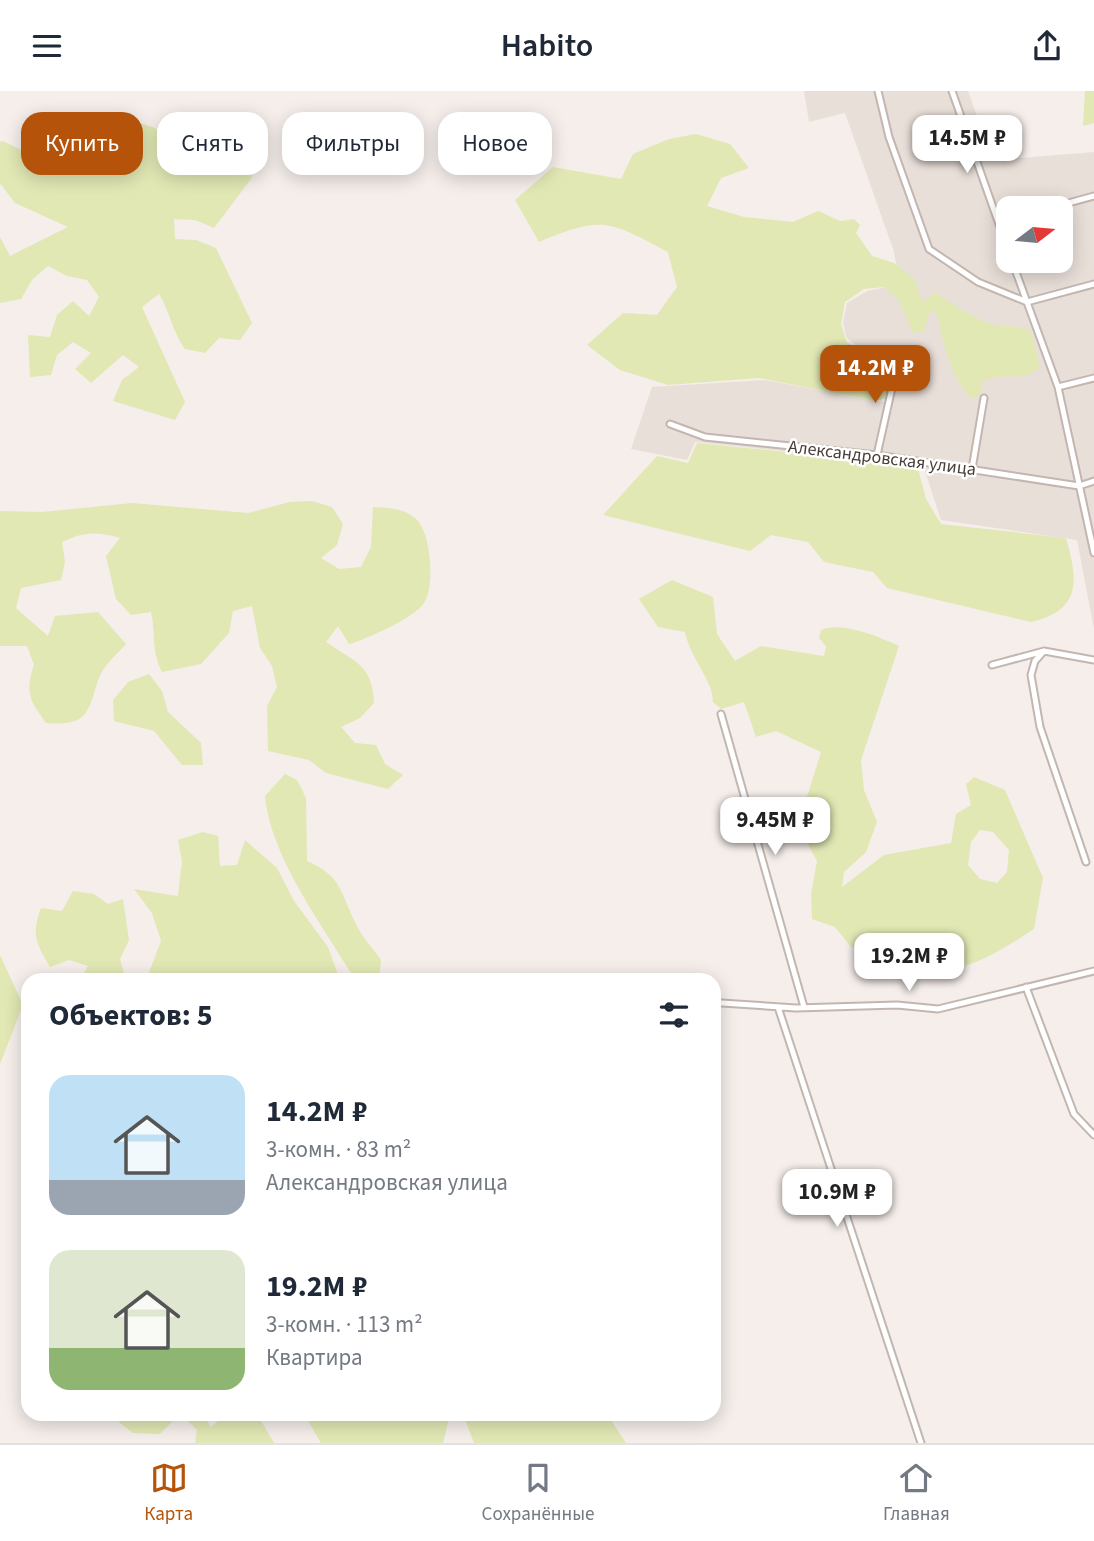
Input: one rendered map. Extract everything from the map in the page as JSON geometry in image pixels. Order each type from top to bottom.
[{"type":"street","points":[[878,91],[889,137],[929,249],[978,282],[1027,302],[1094,284]]},
{"type":"street","points":[[952,91],[996,217]]},
{"type":"street","points":[[1073,202],[1094,196]]},
{"type":"street","points":[[1016,273],[1058,387],[1094,553]]},
{"type":"street","points":[[877,454],[898,361]]},
{"type":"street","points":[[1058,387],[1094,378]]},
{"type":"street","points":[[972,469],[984,398]]},
{"type":"street","name":"Александровская улица","points":[[670,425],[705,437],[877,454],[1079,486],[1094,481]]},
{"type":"street","points":[[992,665],[1044,650],[1094,660]]},
{"type":"street","points":[[1044,650],[1035,661],[1031,675],[1038,715],[1053,770],[1065,792],[1086,862]]},
{"type":"street","points":[[721,714],[804,1007]]},
{"type":"street","points":[[722,1003],[778,1007],[876,1005],[939,1009],[1094,971]]},
{"type":"street","points":[[1026,987],[1074,1114],[1094,1135]]},
{"type":"street","points":[[778,1007],[921,1443]]},
{"type":"shaded area","points":[[804,91],[968,91],[993,160],[1094,152],[1094,629],[1077,540],[941,520],[923,465],[695,442],[687,460],[631,449],[652,387],[766,380],[887,403],[897,358],[858,347],[846,337],[843,322],[847,303],[867,291],[901,284],[893,249],[845,113],[809,122]]},
{"type":"green space","points":[[1085,91],[1094,91],[1094,123],[1083,126]]},
{"type":"green space","points":[[143,124],[157,131],[157,175],[252,175],[214,228],[195,220],[174,219],[175,239],[196,240],[216,248],[252,323],[240,340],[219,338],[205,353],[185,349],[159,294],[142,307],[185,402],[175,420],[113,401],[122,380],[139,367],[123,355],[91,383],[75,369],[91,353],[73,342],[57,355],[51,375],[30,377],[28,335],[50,337],[57,315],[73,301],[89,316],[99,297],[87,280],[67,276],[48,266],[32,280],[21,299],[0,303],[0,237],[10,256],[68,227],[15,203],[0,183],[0,142],[21,150],[21,175],[143,175]]},
{"type":"green space","points":[[696,134],[730,144],[749,168],[721,178],[707,206],[744,217],[793,222],[818,211],[840,221],[854,219],[860,225],[856,233],[872,256],[894,263],[914,279],[923,302],[934,292],[988,323],[1021,327],[1031,331],[1040,367],[1026,375],[988,379],[981,383],[981,395],[971,398],[953,369],[937,313],[930,311],[924,331],[913,333],[898,299],[884,287],[864,289],[845,302],[841,324],[847,343],[895,361],[887,398],[875,401],[759,378],[668,385],[620,370],[587,345],[623,313],[657,315],[677,287],[668,252],[618,228],[605,225],[578,228],[539,242],[515,200],[544,175],[552,175],[553,167],[621,179],[633,154],[669,139]]},
{"type":"green space","points":[[697,443],[917,465],[926,499],[941,524],[1066,538],[1074,580],[1068,601],[1048,617],[1031,622],[887,588],[873,572],[824,562],[808,542],[771,535],[750,551],[603,515],[657,456],[688,463]]},
{"type":"green space","points":[[312,501],[332,507],[343,524],[337,545],[321,558],[339,569],[361,567],[371,547],[373,507],[408,513],[418,521],[429,549],[430,586],[419,609],[390,627],[349,644],[338,626],[326,642],[360,665],[370,680],[374,703],[360,718],[341,727],[355,743],[376,745],[385,764],[403,775],[388,789],[326,773],[309,760],[268,751],[267,706],[277,687],[272,666],[260,648],[252,606],[233,611],[229,633],[201,664],[162,672],[155,649],[151,612],[131,615],[116,599],[106,556],[120,538],[104,534],[84,534],[62,542],[65,562],[61,580],[21,588],[16,608],[48,636],[55,616],[98,612],[126,644],[101,673],[89,708],[79,719],[46,723],[30,695],[34,665],[27,646],[0,646],[0,511],[42,512],[132,503],[248,513],[290,502]]},
{"type":"green space","points":[[672,580],[713,597],[717,634],[735,661],[761,646],[824,656],[826,646],[819,638],[821,630],[839,627],[860,631],[899,646],[861,760],[864,790],[877,822],[866,852],[844,872],[842,887],[884,855],[951,843],[956,814],[971,805],[966,784],[974,777],[1005,790],[1043,878],[1034,929],[978,961],[948,970],[932,971],[916,970],[914,949],[898,944],[875,956],[851,947],[835,927],[812,919],[811,894],[817,861],[798,826],[821,752],[776,731],[756,737],[744,702],[721,709],[713,702],[709,685],[691,651],[685,632],[658,627],[639,599]],"holes":[[[980,830],[993,832],[1009,850],[1007,872],[997,883],[980,879],[968,865],[971,842]]]},
{"type":"green space","points":[[149,674],[162,691],[168,712],[201,743],[203,765],[182,765],[154,731],[114,721],[113,700],[128,682]]},
{"type":"green space","points":[[285,774],[297,780],[306,798],[307,861],[327,873],[339,886],[358,929],[381,960],[380,973],[351,973],[288,867],[269,820],[265,796]]},
{"type":"green space","points":[[203,832],[218,836],[220,866],[237,865],[245,840],[277,868],[294,901],[328,947],[337,973],[149,973],[161,941],[152,913],[134,889],[178,896],[182,861],[178,840]]},
{"type":"green space","points":[[73,891],[94,894],[108,904],[123,899],[129,940],[120,959],[124,973],[84,973],[88,966],[69,960],[50,967],[36,939],[36,925],[41,908],[62,911]]},
{"type":"green space","points":[[0,955],[21,1001],[21,1010],[0,1064]]},
{"type":"green space","points":[[173,1421],[160,1434],[133,1433],[119,1422]]},
{"type":"green space","points":[[187,1421],[207,1421],[211,1427],[218,1421],[261,1421],[274,1443],[195,1443],[197,1430]]},
{"type":"green space","points":[[308,1421],[448,1421],[443,1443],[321,1443]]},
{"type":"green space","points":[[466,1421],[612,1421],[626,1443],[474,1443]]}]
